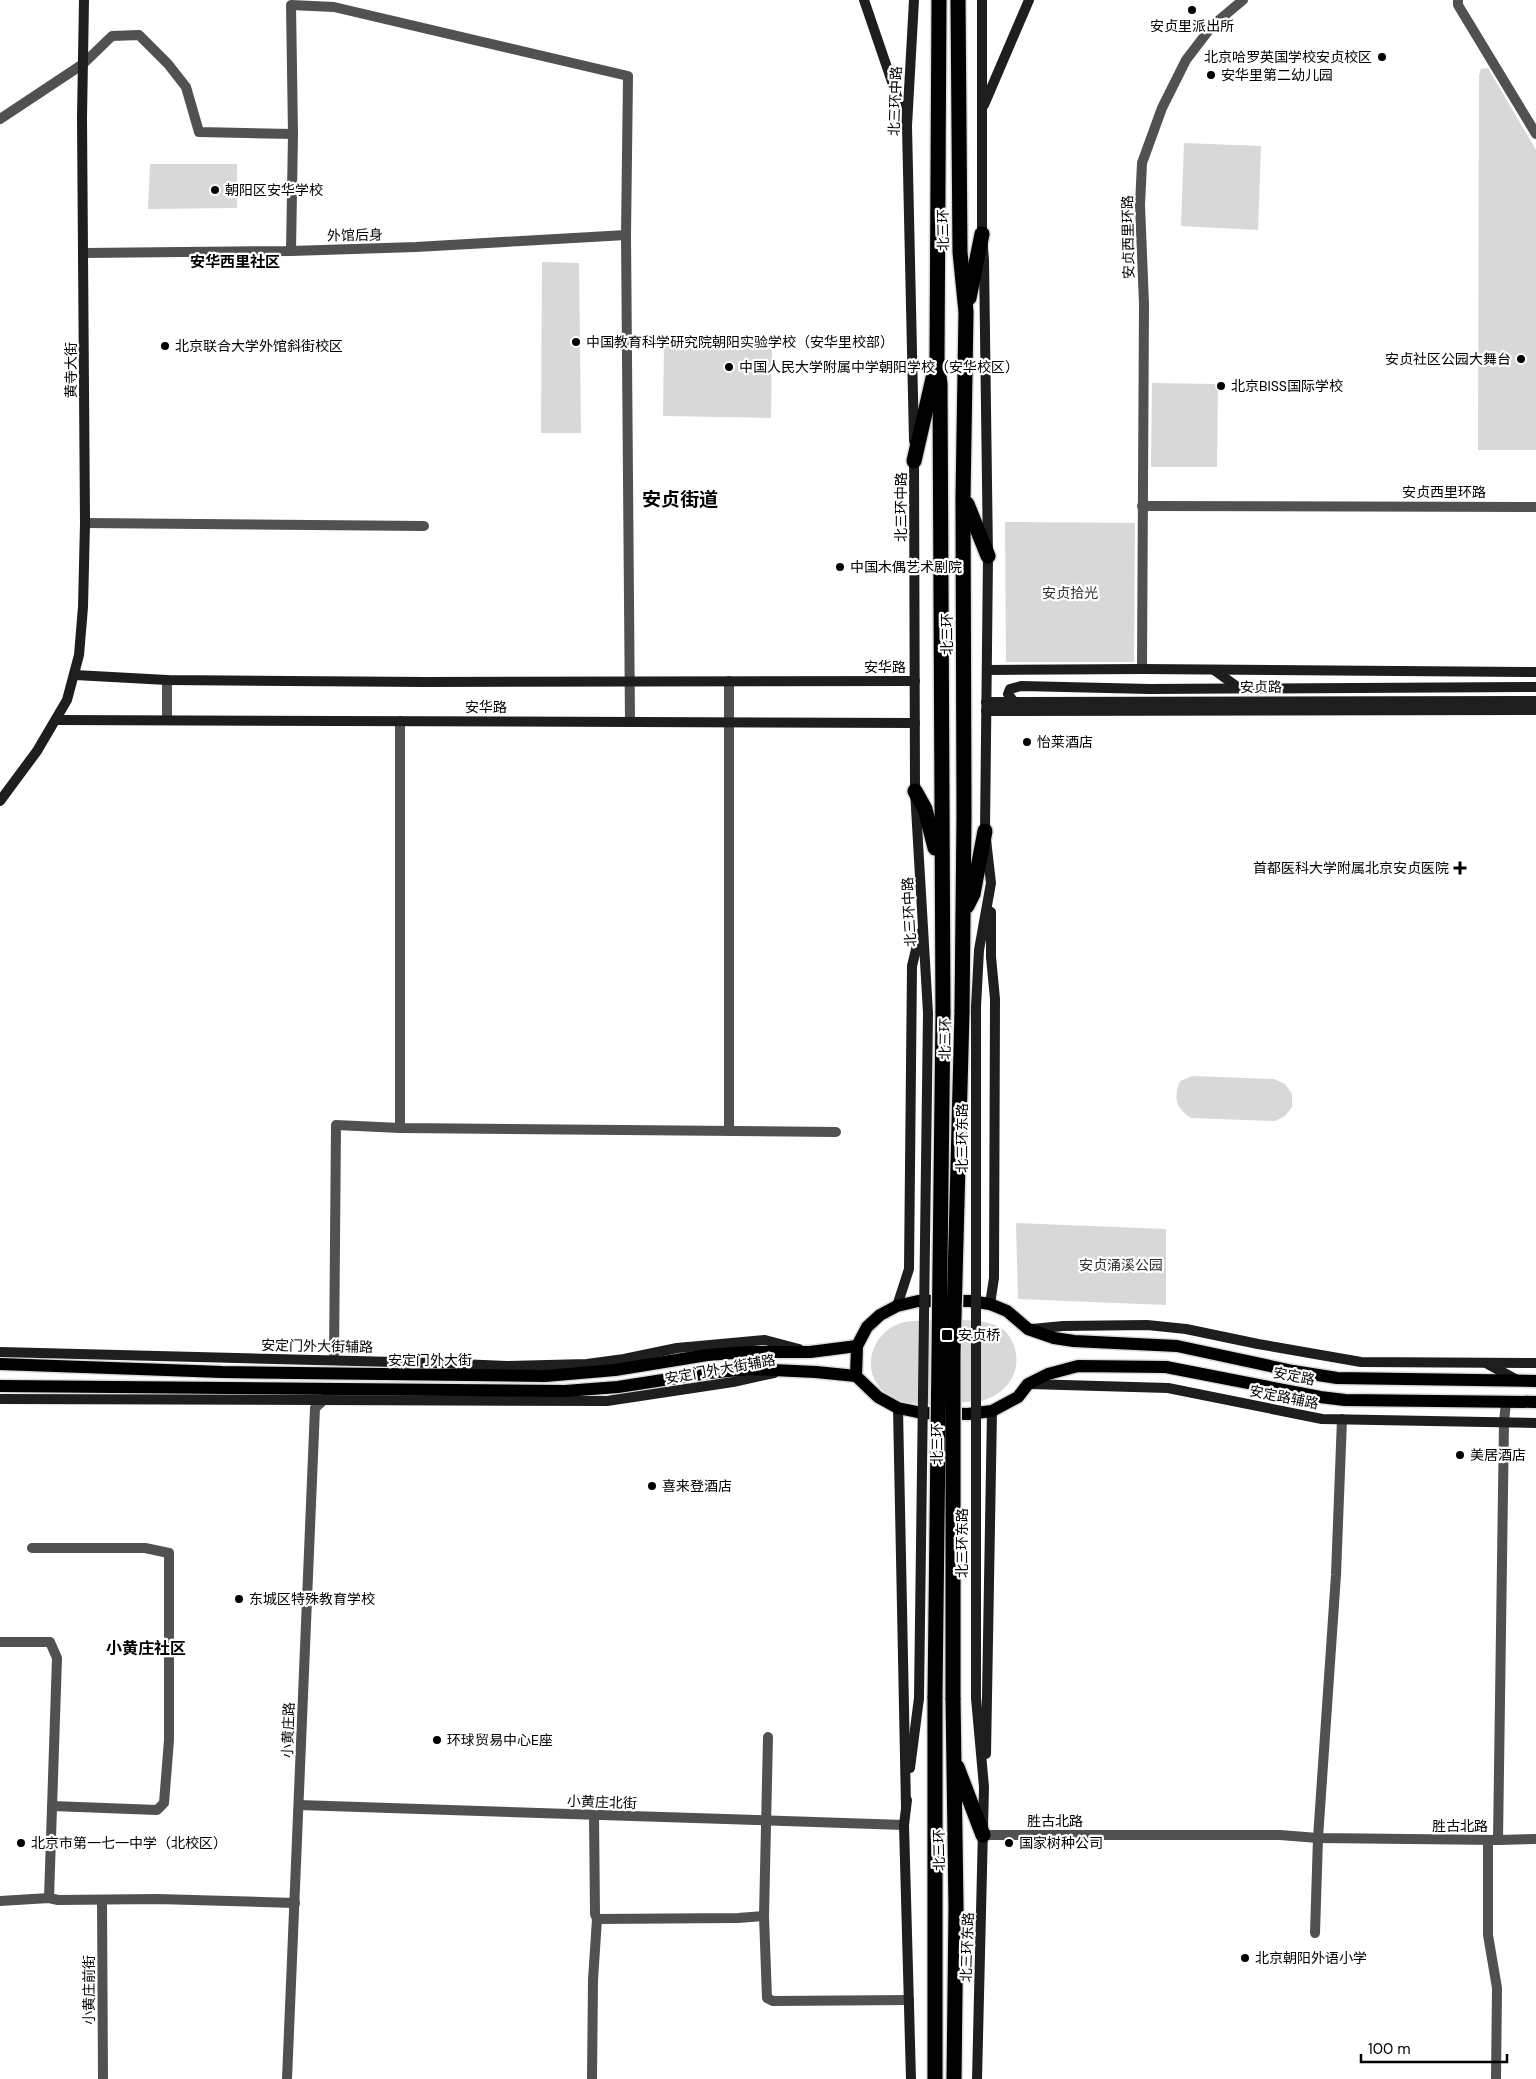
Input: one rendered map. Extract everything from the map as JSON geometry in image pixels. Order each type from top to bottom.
[{"type":"highway","name":"北三环","points":[[935,2079],[935,1013],[941,872],[940,394],[937,358],[940,0]]},
{"type":"highway","name":"北三环","points":[[954,2079],[956,1907],[952,1754],[953,1362],[969,1009],[963,914],[963,497],[966,312],[960,252],[958,0]]},
{"type":"highway","points":[[966,312],[982,234]]},
{"type":"highway","points":[[914,461],[937,358]]},
{"type":"highway","points":[[963,497],[988,556]]},
{"type":"highway","points":[[915,791],[925,808],[941,872]]},
{"type":"highway","points":[[963,914],[973,894],[985,831]]},
{"type":"highway","points":[[952,1754],[983,1835]]},
{"type":"main road","points":[[856,1376],[857,1346],[867,1327],[880,1315],[897,1306],[918,1301],[990,1304],[1007,1311],[1028,1330]]},
{"type":"main road","name":"安定路","points":[[1028,1330],[1048,1336],[1096,1343],[1177,1346],[1293,1371],[1337,1378],[1536,1381]]},
{"type":"main road","name":"安定门外大街","points":[[0,1364],[333,1374],[545,1376],[615,1370],[707,1355],[747,1352],[810,1352],[857,1346]]},
{"type":"main road","name":"安定路","points":[[992,1411],[1018,1397],[1028,1384],[1048,1374],[1078,1366],[1166,1367],[1320,1397],[1345,1400],[1536,1402]]},
{"type":"main road","points":[[0,1386],[565,1391],[618,1387],[742,1370],[785,1370],[856,1376],[878,1397],[898,1408],[922,1413],[968,1414],[992,1411]]},
{"type":"street","name":"黄寺大街","points":[[0,801],[37,751],[67,700],[79,655],[83,608],[85,523],[84,0]]},
{"type":"street","points":[[860,0],[868,10]]},
{"type":"street","points":[[864,0],[907,126]]},
{"type":"street","name":"北三环中路","points":[[914,0],[907,126],[914,461],[915,791],[923,922],[935,1013]]},
{"type":"street","points":[[982,0],[982,234],[984,260],[988,556],[985,831],[991,884],[991,957],[995,1009],[994,1278],[990,1304]]},
{"type":"street","name":"安贞西里环路","points":[[1142,669],[1144,304],[1140,205],[1142,163],[1162,108],[1186,60],[1212,26],[1243,0]]},
{"type":"street","points":[[1458,0],[1458,5],[1536,134]]},
{"type":"street","points":[[981,110],[1029,1]]},
{"type":"street","points":[[291,251],[293,134],[291,5],[334,3],[628,76],[626,235],[630,722]]},
{"type":"street","points":[[0,120],[83,64],[112,36],[139,35],[168,64],[186,87],[199,132],[293,134]]},
{"type":"street","name":"外馆后身","points":[[84,253],[291,251],[424,247],[626,235]]},
{"type":"street","name":"安贞西里环路","points":[[1142,506],[1536,506]]},
{"type":"street","points":[[85,523],[424,526]]},
{"type":"street","name":"安贞路","points":[[987,670],[1142,669],[1536,672]]},
{"type":"street","points":[[1034,686],[1065,670]]},
{"type":"street","points":[[1214,670],[1239,688]]},
{"type":"street","points":[[1480,688],[1493,672]]},
{"type":"street","name":"安华路","points":[[75,675],[167,680],[915,681]]},
{"type":"street","points":[[167,680],[167,720]]},
{"type":"street","points":[[729,681],[730,1131]]},
{"type":"street","name":"安贞路","points":[[1014,702],[1008,694],[1010,689],[1022,686],[1239,688],[1536,687]]},
{"type":"street","points":[[1519,700],[1532,710]]},
{"type":"street","points":[[1242,711],[1252,701]]},
{"type":"street","name":"安贞路","points":[[986,707],[1014,702],[1536,701]]},
{"type":"street","name":"安贞路","points":[[986,707],[1242,711],[1532,710]]},
{"type":"street","name":"安华路","points":[[56,720],[915,723]]},
{"type":"street","points":[[400,721],[400,1128]]},
{"type":"street","points":[[969,1009],[991,884]]},
{"type":"street","points":[[897,1306],[909,1269],[912,966],[923,922]]},
{"type":"street","name":"北三环东路","points":[[969,1009],[976,1698],[984,1787],[977,2079]]},
{"type":"street","points":[[911,2079],[904,1825],[919,1698],[935,1013]]},
{"type":"street","points":[[333,1374],[336,1125],[400,1128],[836,1132]]},
{"type":"street","points":[[1028,1330],[1063,1326],[1147,1326],[1186,1329],[1361,1362],[1536,1363]]},
{"type":"street","name":"安定门外大街辅路","points":[[0,1352],[507,1366],[587,1364],[624,1359],[677,1348],[765,1340],[810,1352]]},
{"type":"street","points":[[1482,1362],[1518,1380]]},
{"type":"street","name":"安定门外大街辅路","points":[[0,1399],[607,1401],[733,1382],[785,1370]]},
{"type":"street","name":"安定路辅路","points":[[1028,1384],[1168,1388],[1322,1419],[1536,1423]]},
{"type":"street","name":"小黄庄路","points":[[287,2079],[315,1408],[335,1390]]},
{"type":"street","name":"胜古北路","points":[[983,1835],[1280,1835],[1318,1838],[1493,1840],[1506,1402]]},
{"type":"street","points":[[898,1408],[906,1807]]},
{"type":"street","points":[[984,1787],[988,1728],[992,1411]]},
{"type":"street","points":[[1315,1933],[1318,1838],[1336,1575],[1342,1419]]},
{"type":"street","points":[[32,1548],[145,1548],[169,1553],[169,1740],[164,1803],[157,1810],[52,1806]]},
{"type":"street","points":[[0,1642],[50,1642],[57,1658],[49,1898]]},
{"type":"street","points":[[768,1737],[764,1916],[767,1998],[773,2001],[909,2000]]},
{"type":"street","name":"小黄庄北街","points":[[299,1805],[767,1822],[904,1825]]},
{"type":"street","points":[[592,2079],[593,1980],[597,1919],[595,1914],[594,1816]]},
{"type":"street","points":[[1496,2079],[1497,1988],[1488,1935],[1493,1840],[1536,1839]]},
{"type":"street","points":[[0,1901],[49,1898],[58,1900],[157,1899],[295,1903]]},
{"type":"street","name":"小黄庄前街","points":[[102,1900],[103,2079]]},
{"type":"street","points":[[597,1919],[738,1918],[764,1916]]},
{"type":"green space","points":[[1488,68],[1536,150],[1536,450],[1478,450],[1479,75],[1481,69]]},
{"type":"green space","points":[[1184,143],[1261,146],[1258,230],[1181,226]]},
{"type":"green space","points":[[150,164],[237,164],[237,208],[148,209]]},
{"type":"green space","points":[[542,262],[579,263],[581,433],[541,433]]},
{"type":"green space","points":[[664,344],[772,346],[771,418],[663,416]]},
{"type":"green space","points":[[1152,383],[1218,384],[1217,467],[1151,467]]},
{"type":"green space","name":"安贞拾光","points":[[1005,522],[1135,523],[1134,662],[1006,662]]},
{"type":"green space","points":[[1192,1076],[1274,1079],[1285,1084],[1292,1094],[1292,1107],[1285,1116],[1275,1121],[1191,1118],[1179,1106],[1176,1098],[1180,1081]]},
{"type":"green space","name":"安贞涌溪公园","points":[[1016,1223],[1166,1229],[1166,1305],[1018,1299]]},
{"type":"green space","points":[[910,1321],[971,1321],[993,1324],[1001,1328],[1011,1339],[1016,1353],[1015,1371],[1011,1380],[999,1393],[981,1401],[921,1404],[910,1403],[890,1396],[879,1387],[873,1376],[871,1364],[873,1352],[878,1341],[886,1331]]},
{"type":"place","name":"安贞里派出所","points":[[1192,10]]},
{"type":"place","name":"北京哈罗英国学校安贞校区","points":[[1382,57]]},
{"type":"place","name":"安华里第二幼儿园","points":[[1211,75]]},
{"type":"place","name":"朝阳区安华学校","points":[[215,190]]},
{"type":"place","name":"中国教育科学研究院朝阳实验学校（安华里校部）","points":[[576,342]]},
{"type":"place","name":"北京联合大学外馆斜街校区","points":[[165,346]]},
{"type":"place","name":"安贞社区公园大舞台","points":[[1521,359]]},
{"type":"place","name":"中国人民大学附属中学朝阳学校（安华校区）","points":[[729,367]]},
{"type":"place","name":"北京BISS国际学校","points":[[1221,386]]},
{"type":"place","name":"中国木偶艺术剧院","points":[[840,567]]},
{"type":"place","name":"怡莱酒店","points":[[1027,742]]},
{"type":"place","name":"首都医科大学附属北京安贞医院","points":[[1460,868]]},
{"type":"place","name":"安贞桥","points":[[947,1335]]},
{"type":"place","name":"美居酒店","points":[[1460,1455]]},
{"type":"place","name":"喜来登酒店","points":[[652,1486]]},
{"type":"place","name":"东城区特殊教育学校","points":[[239,1599]]},
{"type":"place","name":"环球贸易中心E座","points":[[437,1740]]},
{"type":"place","name":"北京市第一七一中学（北校区）","points":[[21,1843]]},
{"type":"place","name":"国家树种公司","points":[[1009,1843]]},
{"type":"place","name":"北京朝阳外语小学","points":[[1245,1958]]},
{"type":"district","name":"安华西里社区","points":[[235,262]]},
{"type":"district","name":"安贞街道","points":[[680,499]]},
{"type":"district","name":"小黄庄社区","points":[[146,1648]]}]
